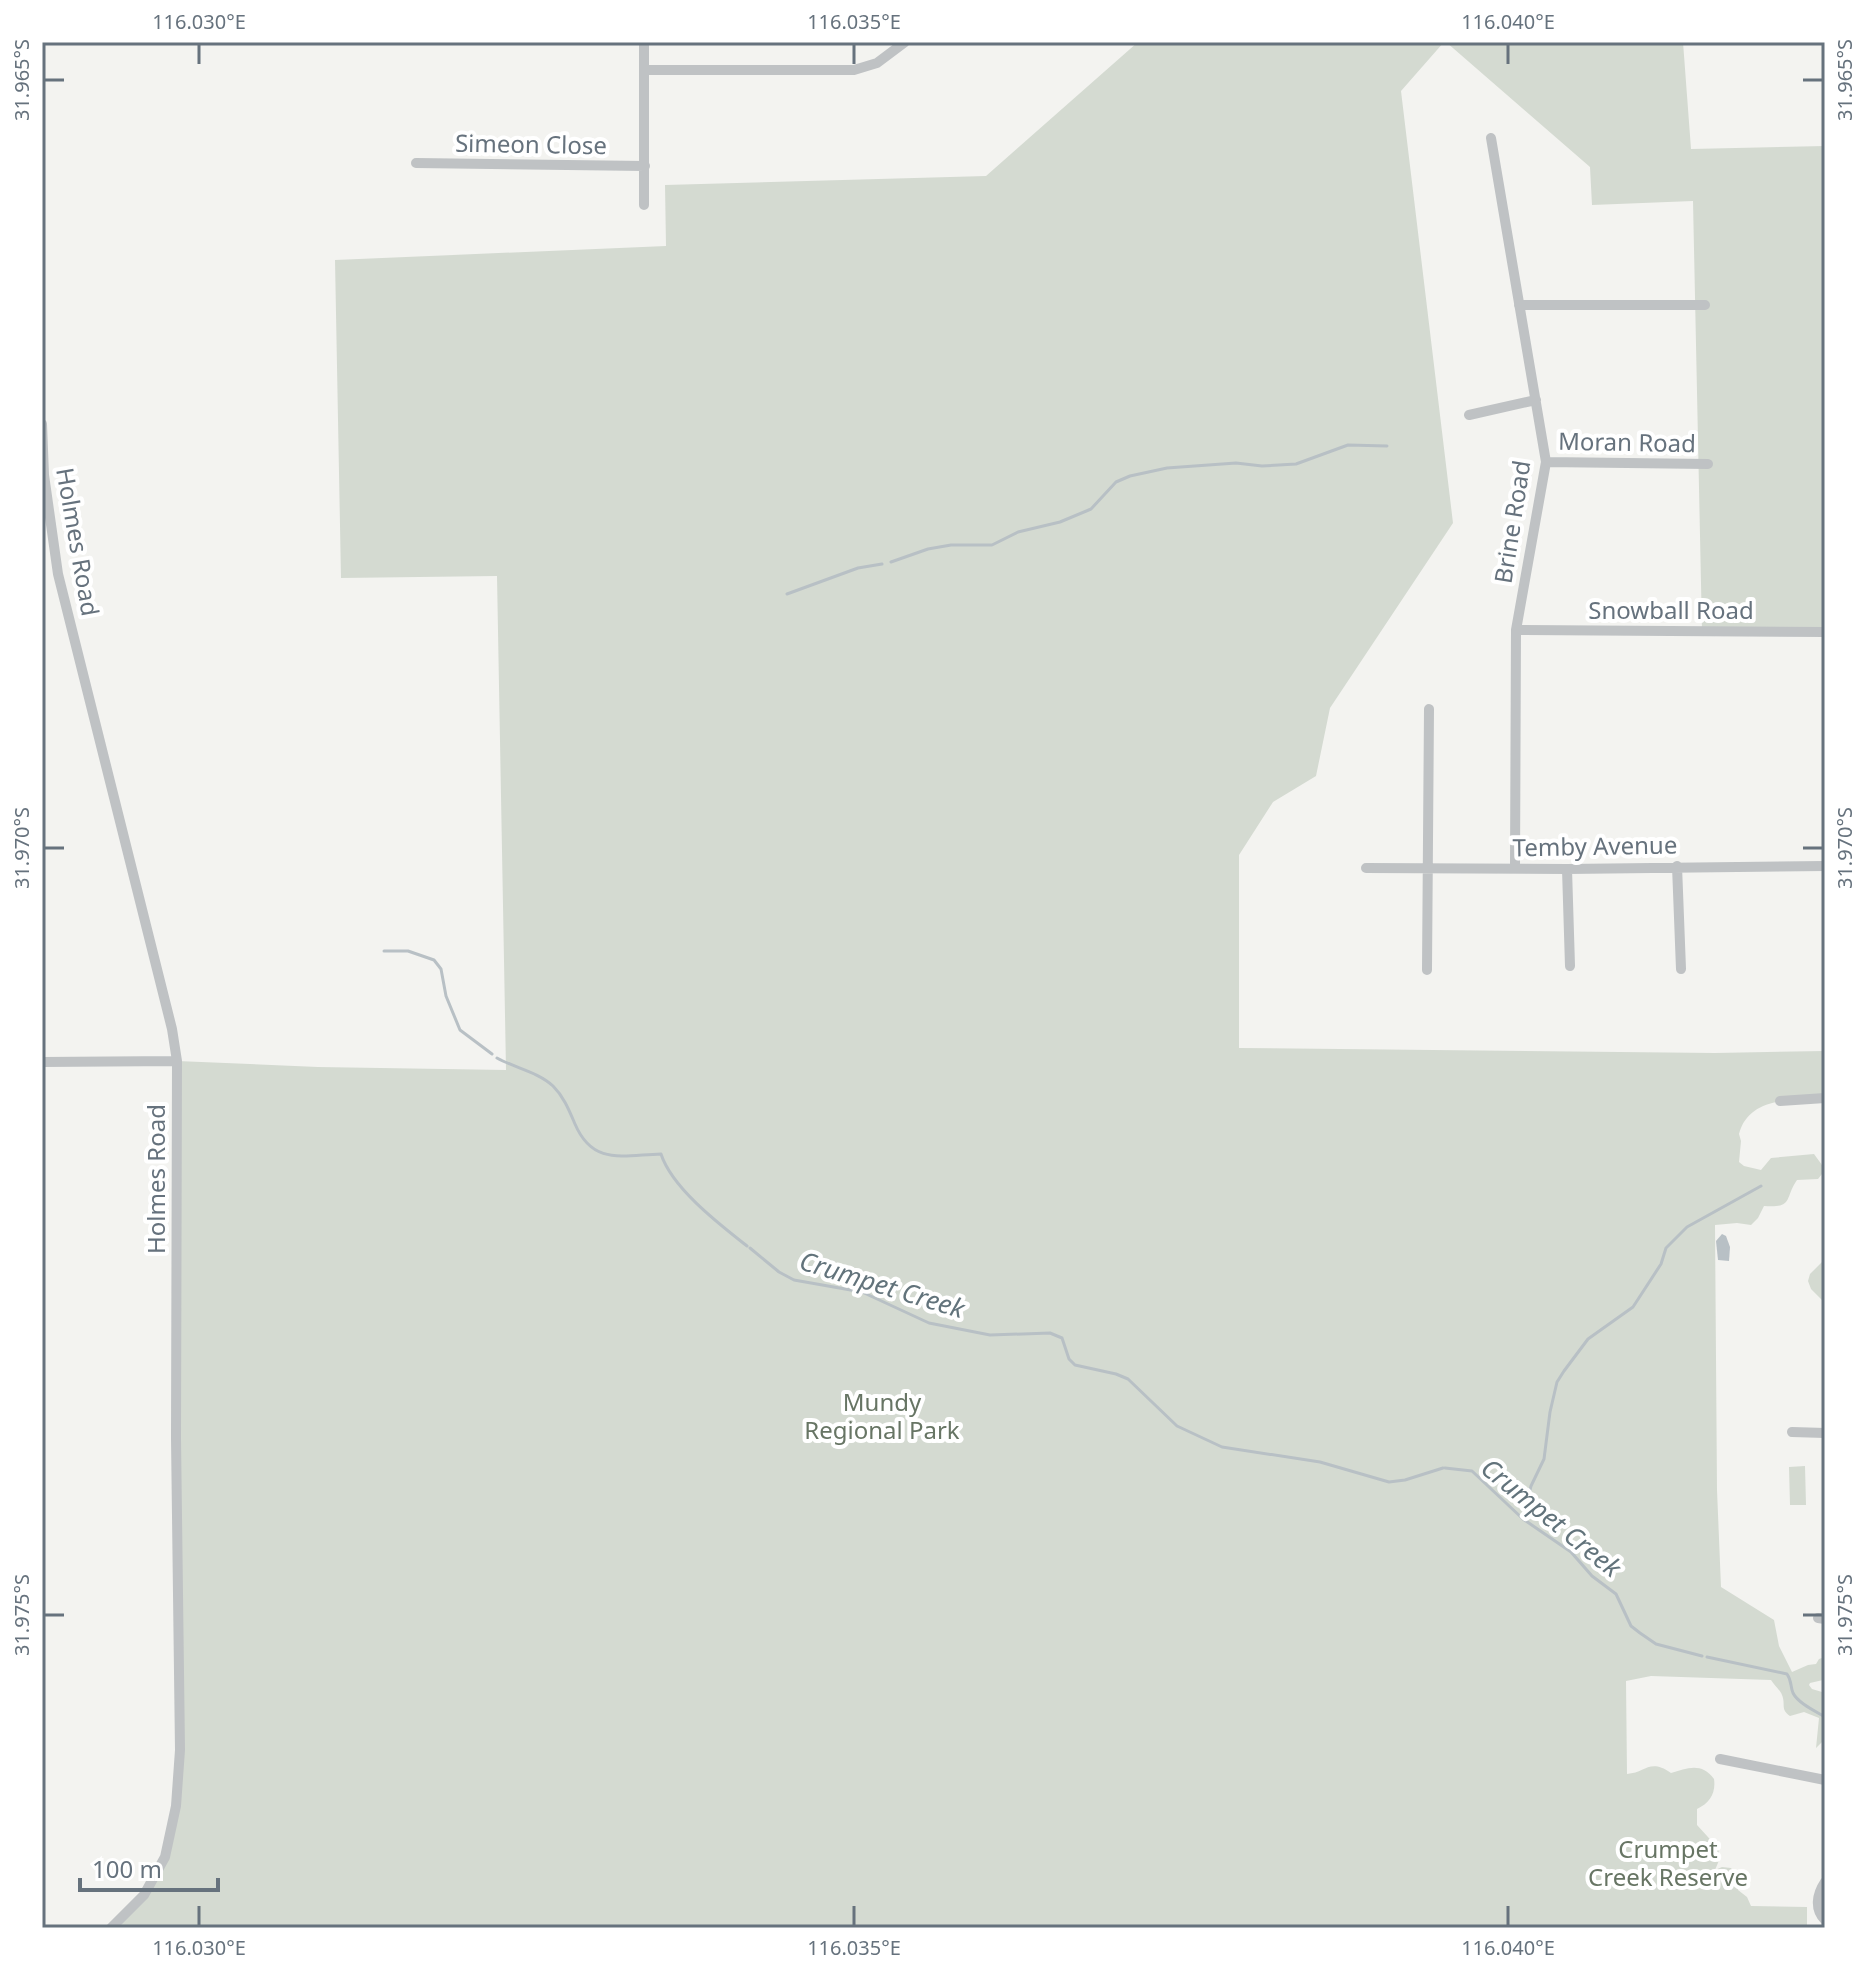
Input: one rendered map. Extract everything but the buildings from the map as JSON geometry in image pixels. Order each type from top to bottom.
[{"type":"street","points":[[644,42],[644,205]]},
{"type":"street","points":[[645,70],[854,70],[877,63],[905,42]]},
{"type":"street","name":"Brine Road","points":[[1491,138],[1546,462],[1516,630],[1515,868]]},
{"type":"street","name":"Simeon Close","points":[[416,163],[645,166]]},
{"type":"street","points":[[1519,305],[1705,305]]},
{"type":"street","points":[[1469,415],[1536,400]]},
{"type":"street","name":"Holmes Road","points":[[42,424],[44,475],[58,574],[172,1029],[177,1061],[176,1438],[180,1750],[176,1806],[165,1857],[144,1895],[111,1928]]},
{"type":"street","name":"Moran Road","points":[[1546,462],[1708,464]]},
{"type":"street","name":"Snowball Road","points":[[1516,630],[1825,632]]},
{"type":"street","points":[[1427,970],[1429,709]]},
{"type":"street","points":[[1677,866],[1681,969]]},
{"type":"street","name":"Temby Avenue","points":[[1366,868],[1825,866]]},
{"type":"street","points":[[1567,869],[1570,966]]},
{"type":"street","points":[[42,1062],[177,1061]]},
{"type":"street","points":[[1780,1101],[1825,1098]]},
{"type":"street","points":[[1792,1432],[1825,1433]]},
{"type":"street","points":[[1720,1759],[1825,1780]]},
{"type":"street","points":[[1825,1882],[1817,1894],[1820,1915],[1825,1920]]},
{"type":"green space","name":"Mundy Regional Park","points":[[1138,42],[1444,42],[1401,91],[1453,523],[1330,708],[1316,776],[1273,802],[1239,855],[1239,1048],[1715,1053],[1825,1051],[1825,1098],[1786,1100],[1762,1106],[1744,1122],[1739,1134],[1739,1162],[1744,1166],[1761,1170],[1771,1158],[1814,1154],[1822,1165],[1822,1174],[1818,1179],[1797,1180],[1784,1204],[1764,1206],[1751,1225],[1715,1225],[1721,1587],[1774,1620],[1779,1646],[1792,1672],[1816,1664],[1825,1657],[1823,1680],[1809,1685],[1822,1692],[1825,1698],[1825,1739],[1816,1748],[1819,1718],[1804,1712],[1790,1716],[1784,1709],[1781,1693],[1771,1680],[1651,1676],[1626,1681],[1627,1774],[1652,1766],[1671,1773],[1699,1768],[1709,1774],[1714,1779],[1714,1789],[1709,1801],[1697,1809],[1697,1825],[1718,1848],[1720,1858],[1715,1870],[1731,1868],[1738,1890],[1747,1897],[1751,1906],[1807,1907],[1807,1928],[111,1928],[144,1895],[165,1857],[176,1806],[177,1061],[506,1070],[497,576],[341,578],[335,260],[666,246],[665,185],[986,176]]},
{"type":"green space","points":[[1446,42],[1683,42],[1691,149],[1825,146],[1825,632],[1702,631],[1693,201],[1592,205],[1590,167]]},
{"type":"green space","points":[[1825,1259],[1825,1312],[1822,1300],[1808,1281],[1810,1274]]},
{"type":"green space","points":[[1805,1466],[1806,1505],[1790,1505],[1789,1467]]},
{"type":"shaded area","points":[[1722,1234],[1730,1247],[1729,1261],[1718,1260],[1716,1241]]},
{"type":"waterway","points":[[891,562],[928,549],[951,545],[992,545],[1018,532],[1060,522],[1091,509],[1116,482],[1130,476],[1167,468],[1236,463],[1262,466],[1296,464],[1348,445],[1387,446]]},
{"type":"waterway","points":[[787,594],[858,568],[882,564]]},
{"type":"waterway","name":"Crumpet Creek","points":[[384,951],[408,951],[434,960],[441,969],[446,996],[460,1030],[492,1054]]},
{"type":"waterway","name":"Crumpet Creek","points":[[497,1058],[553,1086],[591,1147],[610,1155],[661,1154],[675,1180],[686,1192],[747,1246]]},
{"type":"waterway","points":[[1523,1519],[1531,1486],[1544,1459],[1550,1412],[1557,1382],[1564,1371],[1588,1339],[1633,1307],[1661,1264],[1666,1248],[1687,1227],[1761,1186]]},
{"type":"waterway","name":"Crumpet Creek","points":[[750,1248],[794,1280],[862,1292],[929,1323],[990,1335],[1050,1333],[1062,1338],[1069,1359],[1075,1365],[1128,1379],[1177,1426],[1222,1447],[1320,1462],[1389,1482],[1443,1468]]},
{"type":"waterway","name":"Crumpet Creek","points":[[1445,1468],[1472,1471],[1523,1519],[1571,1552],[1592,1576],[1616,1594],[1631,1626],[1640,1633],[1656,1644],[1702,1656]]},
{"type":"waterway","name":"Crumpet Creek","points":[[1707,1657],[1787,1674],[1795,1697],[1825,1717]]},
{"type":"park label","name":"Crumpet Creek Reserve","points":[[1668,1864]]}]
